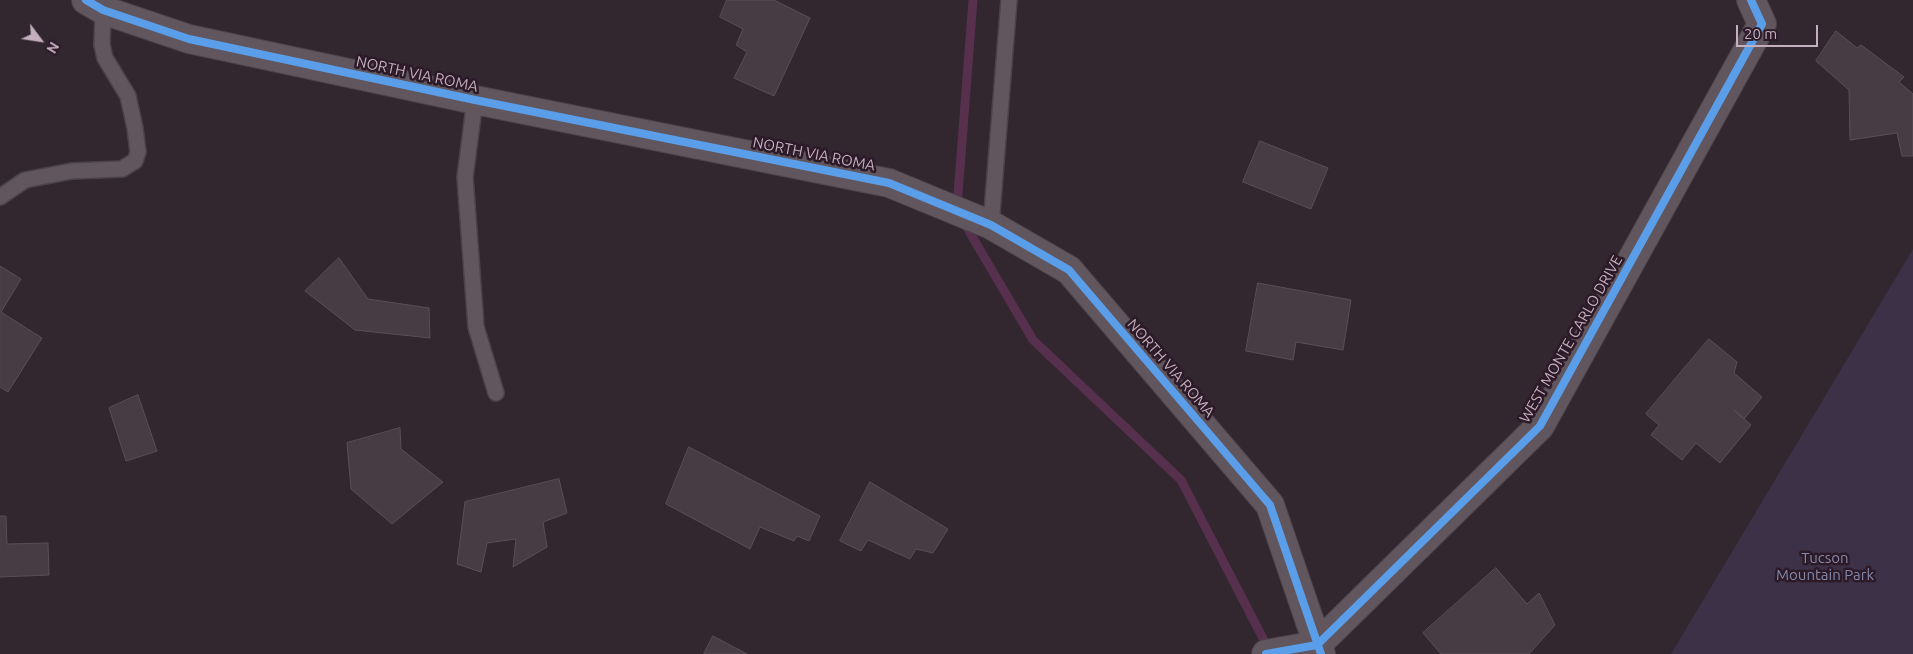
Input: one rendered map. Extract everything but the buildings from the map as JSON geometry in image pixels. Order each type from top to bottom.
[{"type":"street","name":"WEST MONTE CARLO DRIVE","points":[[1319,650],[1540,426],[1762,24],[1750,0]]},
{"type":"street","name":"NORTH VIA ROMA","points":[[95,5],[189,39],[475,100],[889,183],[991,225],[1069,270],[1270,505],[1319,650]]},
{"type":"street","points":[[1266,654],[1319,650]]},
{"type":"lane","points":[[991,225],[1009,0]]},
{"type":"lane","points":[[0,196],[25,180],[48,174],[72,171],[122,169],[134,161],[138,152],[128,96],[105,58],[95,5]]},
{"type":"lane","name":"NORTH VIA ROMA","points":[[475,100],[465,177],[476,327],[496,393]]},
{"type":"green space","name":"Tucson Mountain Park","points":[[1913,249],[1913,654],[1671,654]]},
{"type":"waterway","points":[[957,207],[973,0]]},
{"type":"waterway","points":[[963,221],[1033,340],[1181,480],[1269,650]]},
{"type":"cycle path","points":[[86,0],[103,10],[189,39],[475,100],[889,183],[991,225],[1069,270],[1270,505],[1321,654]]},
{"type":"cycle path","points":[[1266,654],[1317,645],[1540,426],[1762,24],[1751,0]]}]
